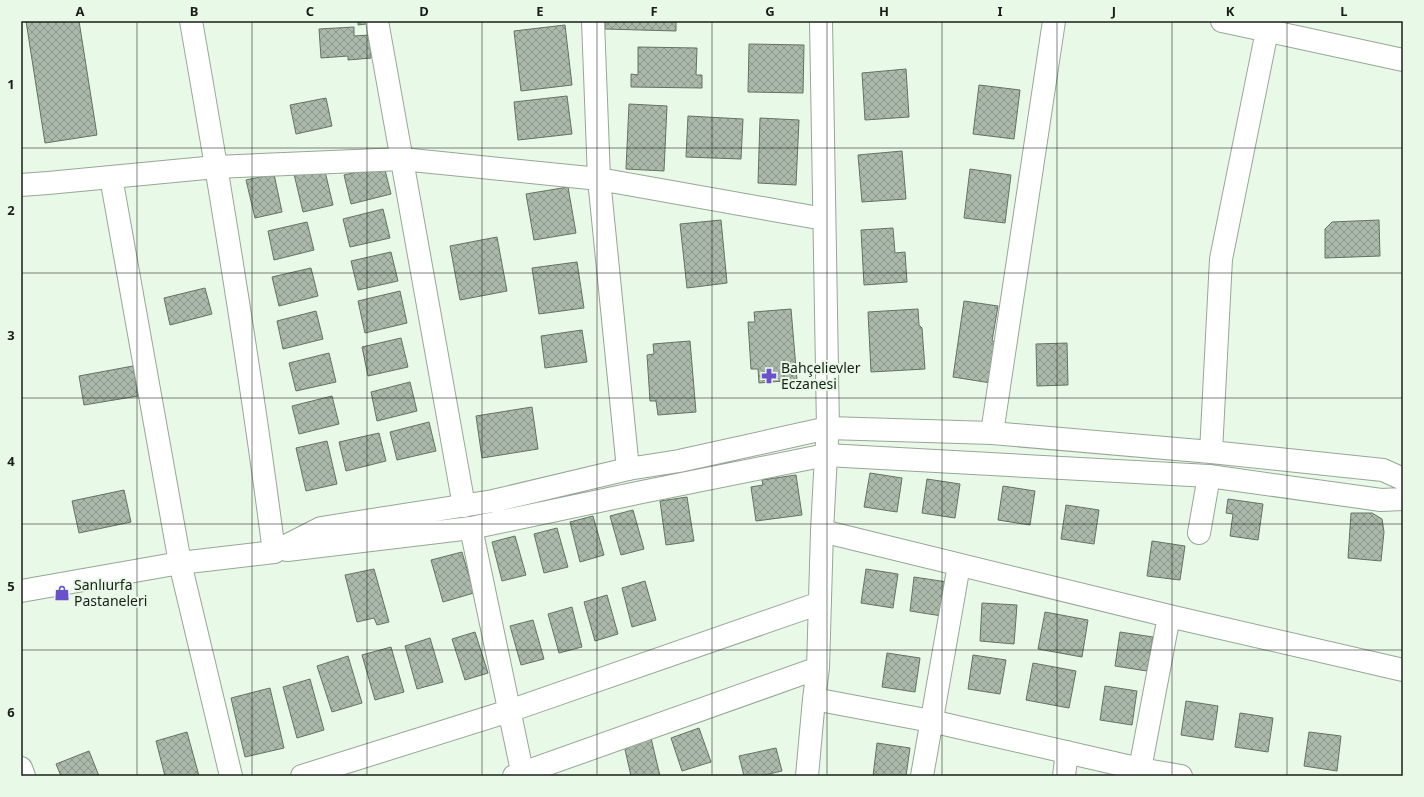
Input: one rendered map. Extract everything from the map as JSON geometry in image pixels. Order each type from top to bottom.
[{"type":"street","points":[[191,21],[216,167],[261,452],[274,552]]},
{"type":"street","points":[[377,21],[464,506]]},
{"type":"street","points":[[593,21],[599,179],[628,469]]},
{"type":"street","points":[[807,776],[818,668],[822,531],[828,428],[821,21]]},
{"type":"street","points":[[992,433],[1054,21]]},
{"type":"street","points":[[1222,21],[1267,26],[1403,60]]},
{"type":"street","points":[[1212,452],[1221,259],[1267,26]]},
{"type":"street","points":[[21,185],[216,167],[402,159],[599,179],[824,219]]},
{"type":"street","points":[[111,177],[180,563],[231,776]]},
{"type":"street","points":[[274,552],[321,528],[493,501],[628,469],[679,461],[828,428],[992,433],[1212,452],[1383,470],[1403,479]]},
{"type":"street","points":[[21,591],[180,563],[471,528],[826,455],[1209,476],[1380,500],[1403,499]]},
{"type":"street","points":[[1200,533],[1209,476]]},
{"type":"street","points":[[471,528],[509,711],[520,775],[818,668]]},
{"type":"street","points":[[822,531],[1169,616],[1403,670]]},
{"type":"street","points":[[922,776],[959,565]]},
{"type":"street","points":[[302,776],[509,711],[820,603]]},
{"type":"street","points":[[1140,772],[1169,616]]},
{"type":"street","points":[[814,699],[931,721],[1067,752],[1140,772],[1181,776]]},
{"type":"street","points":[[1064,776],[1067,752]]},
{"type":"street","points":[[21,768],[24,776]]},
{"type":"building","points":[[26,21],[79,21],[97,135],[45,143]]},
{"type":"building","points":[[358,21],[366,21],[366,24],[358,25]]},
{"type":"building","points":[[605,21],[676,21],[676,31],[605,29]]},
{"type":"building","points":[[565,25],[572,85],[521,91],[514,31]]},
{"type":"building","points":[[354,27],[354,36],[370,35],[371,58],[348,60],[348,56],[321,58],[319,29]]},
{"type":"building","points":[[749,44],[804,45],[803,93],[748,92]]},
{"type":"building","points":[[638,47],[697,48],[696,75],[702,75],[702,88],[631,87],[631,74],[638,75]]},
{"type":"building","points":[[906,69],[909,117],[865,120],[862,73]]},
{"type":"building","points":[[979,85],[1020,90],[1014,139],[973,134]]},
{"type":"building","points":[[567,96],[572,134],[518,140],[514,102]]},
{"type":"building","points":[[326,98],[332,126],[296,134],[290,105]]},
{"type":"building","points":[[629,104],[667,106],[664,171],[626,169]]},
{"type":"building","points":[[688,116],[743,119],[741,159],[686,157]]},
{"type":"building","points":[[760,118],[799,120],[796,185],[758,183]]},
{"type":"building","points":[[902,151],[906,199],[862,202],[858,155]]},
{"type":"building","points":[[384,166],[391,194],[351,204],[344,175]]},
{"type":"building","points":[[324,167],[333,205],[303,212],[294,174]]},
{"type":"building","points":[[970,169],[1011,175],[1005,223],[964,218]]},
{"type":"building","points":[[274,174],[282,212],[255,218],[246,180]]},
{"type":"building","points":[[568,187],[576,233],[534,240],[526,194]]},
{"type":"building","points":[[383,209],[390,238],[350,247],[343,219]]},
{"type":"building","points":[[721,220],[727,283],[687,288],[680,224]]},
{"type":"building","points":[[1379,220],[1380,256],[1325,258],[1325,229],[1332,222]]},
{"type":"building","points":[[307,222],[314,250],[274,260],[268,231]]},
{"type":"building","points":[[893,228],[895,253],[905,252],[907,282],[864,285],[861,230]]},
{"type":"building","points":[[497,237],[507,291],[460,300],[450,246]]},
{"type":"building","points":[[391,252],[398,281],[358,290],[351,261]]},
{"type":"building","points":[[577,262],[584,308],[539,314],[532,268]]},
{"type":"building","points":[[311,268],[318,296],[279,306],[272,277]]},
{"type":"building","points":[[205,288],[212,314],[170,325],[164,298]]},
{"type":"building","points":[[400,291],[407,323],[365,333],[358,301]]},
{"type":"building","points":[[964,301],[998,306],[992,341],[997,342],[991,383],[953,377]]},
{"type":"building","points":[[791,309],[797,380],[759,383],[758,369],[751,369],[748,322],[755,322],[754,312]]},
{"type":"building","points":[[918,309],[919,325],[922,328],[925,369],[871,372],[868,312]]},
{"type":"building","points":[[316,311],[323,339],[283,349],[277,321]]},
{"type":"building","points":[[582,330],[587,362],[545,368],[541,336]]},
{"type":"building","points":[[401,338],[408,367],[368,376],[362,347]]},
{"type":"building","points":[[690,341],[696,412],[658,415],[656,401],[650,401],[647,355],[654,354],[653,344]]},
{"type":"building","points":[[1067,343],[1068,385],[1037,386],[1036,344]]},
{"type":"building","points":[[329,353],[336,382],[296,391],[289,363]]},
{"type":"building","points":[[133,366],[138,396],[84,405],[79,376]]},
{"type":"building","points":[[410,382],[417,411],[377,421],[371,392]]},
{"type":"building","points":[[332,396],[339,424],[299,434],[292,406]]},
{"type":"building","points":[[532,407],[538,449],[482,458],[476,416]]},
{"type":"building","points":[[429,422],[436,451],[397,460],[390,432]]},
{"type":"building","points":[[379,433],[386,461],[346,471],[339,442]]},
{"type":"building","points":[[327,441],[337,484],[306,491],[296,448]]},
{"type":"building","points":[[870,473],[902,478],[897,512],[864,507]]},
{"type":"building","points":[[796,475],[802,515],[756,521],[751,487],[763,485],[762,480]]},
{"type":"building","points":[[927,479],[960,484],[955,518],[922,513]]},
{"type":"building","points":[[1003,486],[1035,491],[1030,525],[998,520]]},
{"type":"building","points":[[124,490],[131,522],[79,533],[72,501]]},
{"type":"building","points":[[687,497],[694,541],[666,545],[660,501]]},
{"type":"building","points":[[1228,499],[1263,504],[1258,540],[1230,536],[1233,514],[1226,513]]},
{"type":"building","points":[[1066,505],[1099,510],[1094,544],[1061,539]]},
{"type":"building","points":[[633,510],[644,549],[621,555],[610,516]]},
{"type":"building","points":[[1351,513],[1372,513],[1382,519],[1384,532],[1381,561],[1348,558]]},
{"type":"building","points":[[593,516],[604,555],[580,562],[570,522]]},
{"type":"building","points":[[557,528],[568,567],[544,573],[534,534]]},
{"type":"building","points":[[515,536],[526,575],[502,581],[492,542]]},
{"type":"building","points":[[1152,541],[1185,546],[1180,580],[1147,576]]},
{"type":"building","points":[[462,552],[474,593],[443,602],[431,560]]},
{"type":"building","points":[[374,569],[389,622],[377,625],[374,618],[357,622],[345,575]]},
{"type":"building","points":[[866,569],[898,574],[893,608],[861,603]]},
{"type":"building","points":[[914,577],[947,582],[942,616],[910,611]]},
{"type":"building","points":[[645,581],[656,620],[632,627],[622,588]]},
{"type":"building","points":[[607,595],[618,634],[595,641],[584,602]]},
{"type":"building","points":[[982,603],[1017,605],[1014,644],[980,641]]},
{"type":"building","points":[[572,607],[582,647],[559,653],[548,614]]},
{"type":"building","points":[[1045,612],[1088,620],[1082,657],[1038,649]]},
{"type":"building","points":[[533,620],[544,659],[521,665],[510,626]]},
{"type":"building","points":[[475,632],[488,673],[465,680],[452,639]]},
{"type":"building","points":[[1120,632],[1153,637],[1147,671],[1115,666]]},
{"type":"building","points":[[430,638],[443,682],[417,689],[405,646]]},
{"type":"building","points":[[391,647],[404,692],[375,700],[362,655]]},
{"type":"building","points":[[887,653],[920,658],[915,692],[882,687]]},
{"type":"building","points":[[973,655],[1006,660],[1000,694],[968,689]]},
{"type":"building","points":[[348,656],[362,703],[332,712],[317,666]]},
{"type":"building","points":[[1033,663],[1076,671],[1069,708],[1026,700]]},
{"type":"building","points":[[310,679],[324,730],[297,738],[283,687]]},
{"type":"building","points":[[1105,686],[1137,691],[1132,725],[1100,720]]},
{"type":"building","points":[[270,688],[284,748],[245,757],[231,698]]},
{"type":"building","points":[[1186,701],[1218,706],[1213,740],[1181,735]]},
{"type":"building","points":[[1240,713],[1273,718],[1268,752],[1235,747]]},
{"type":"building","points":[[699,728],[711,762],[682,771],[671,738]]},
{"type":"building","points":[[187,732],[199,776],[165,776],[156,741]]},
{"type":"building","points":[[1309,732],[1341,736],[1337,771],[1304,766]]},
{"type":"building","points":[[651,738],[660,776],[631,776],[624,745]]},
{"type":"building","points":[[877,743],[910,748],[906,776],[873,776]]},
{"type":"building","points":[[776,748],[782,771],[760,776],[744,776],[739,756]]},
{"type":"building","points":[[89,751],[99,776],[61,776],[56,764]]},
{"type":"place","name":"Bahçelievler Eczanesi","points":[[769,376]]},
{"type":"place","name":"Sanlıurfa Pastaneleri","points":[[62,593]]}]
